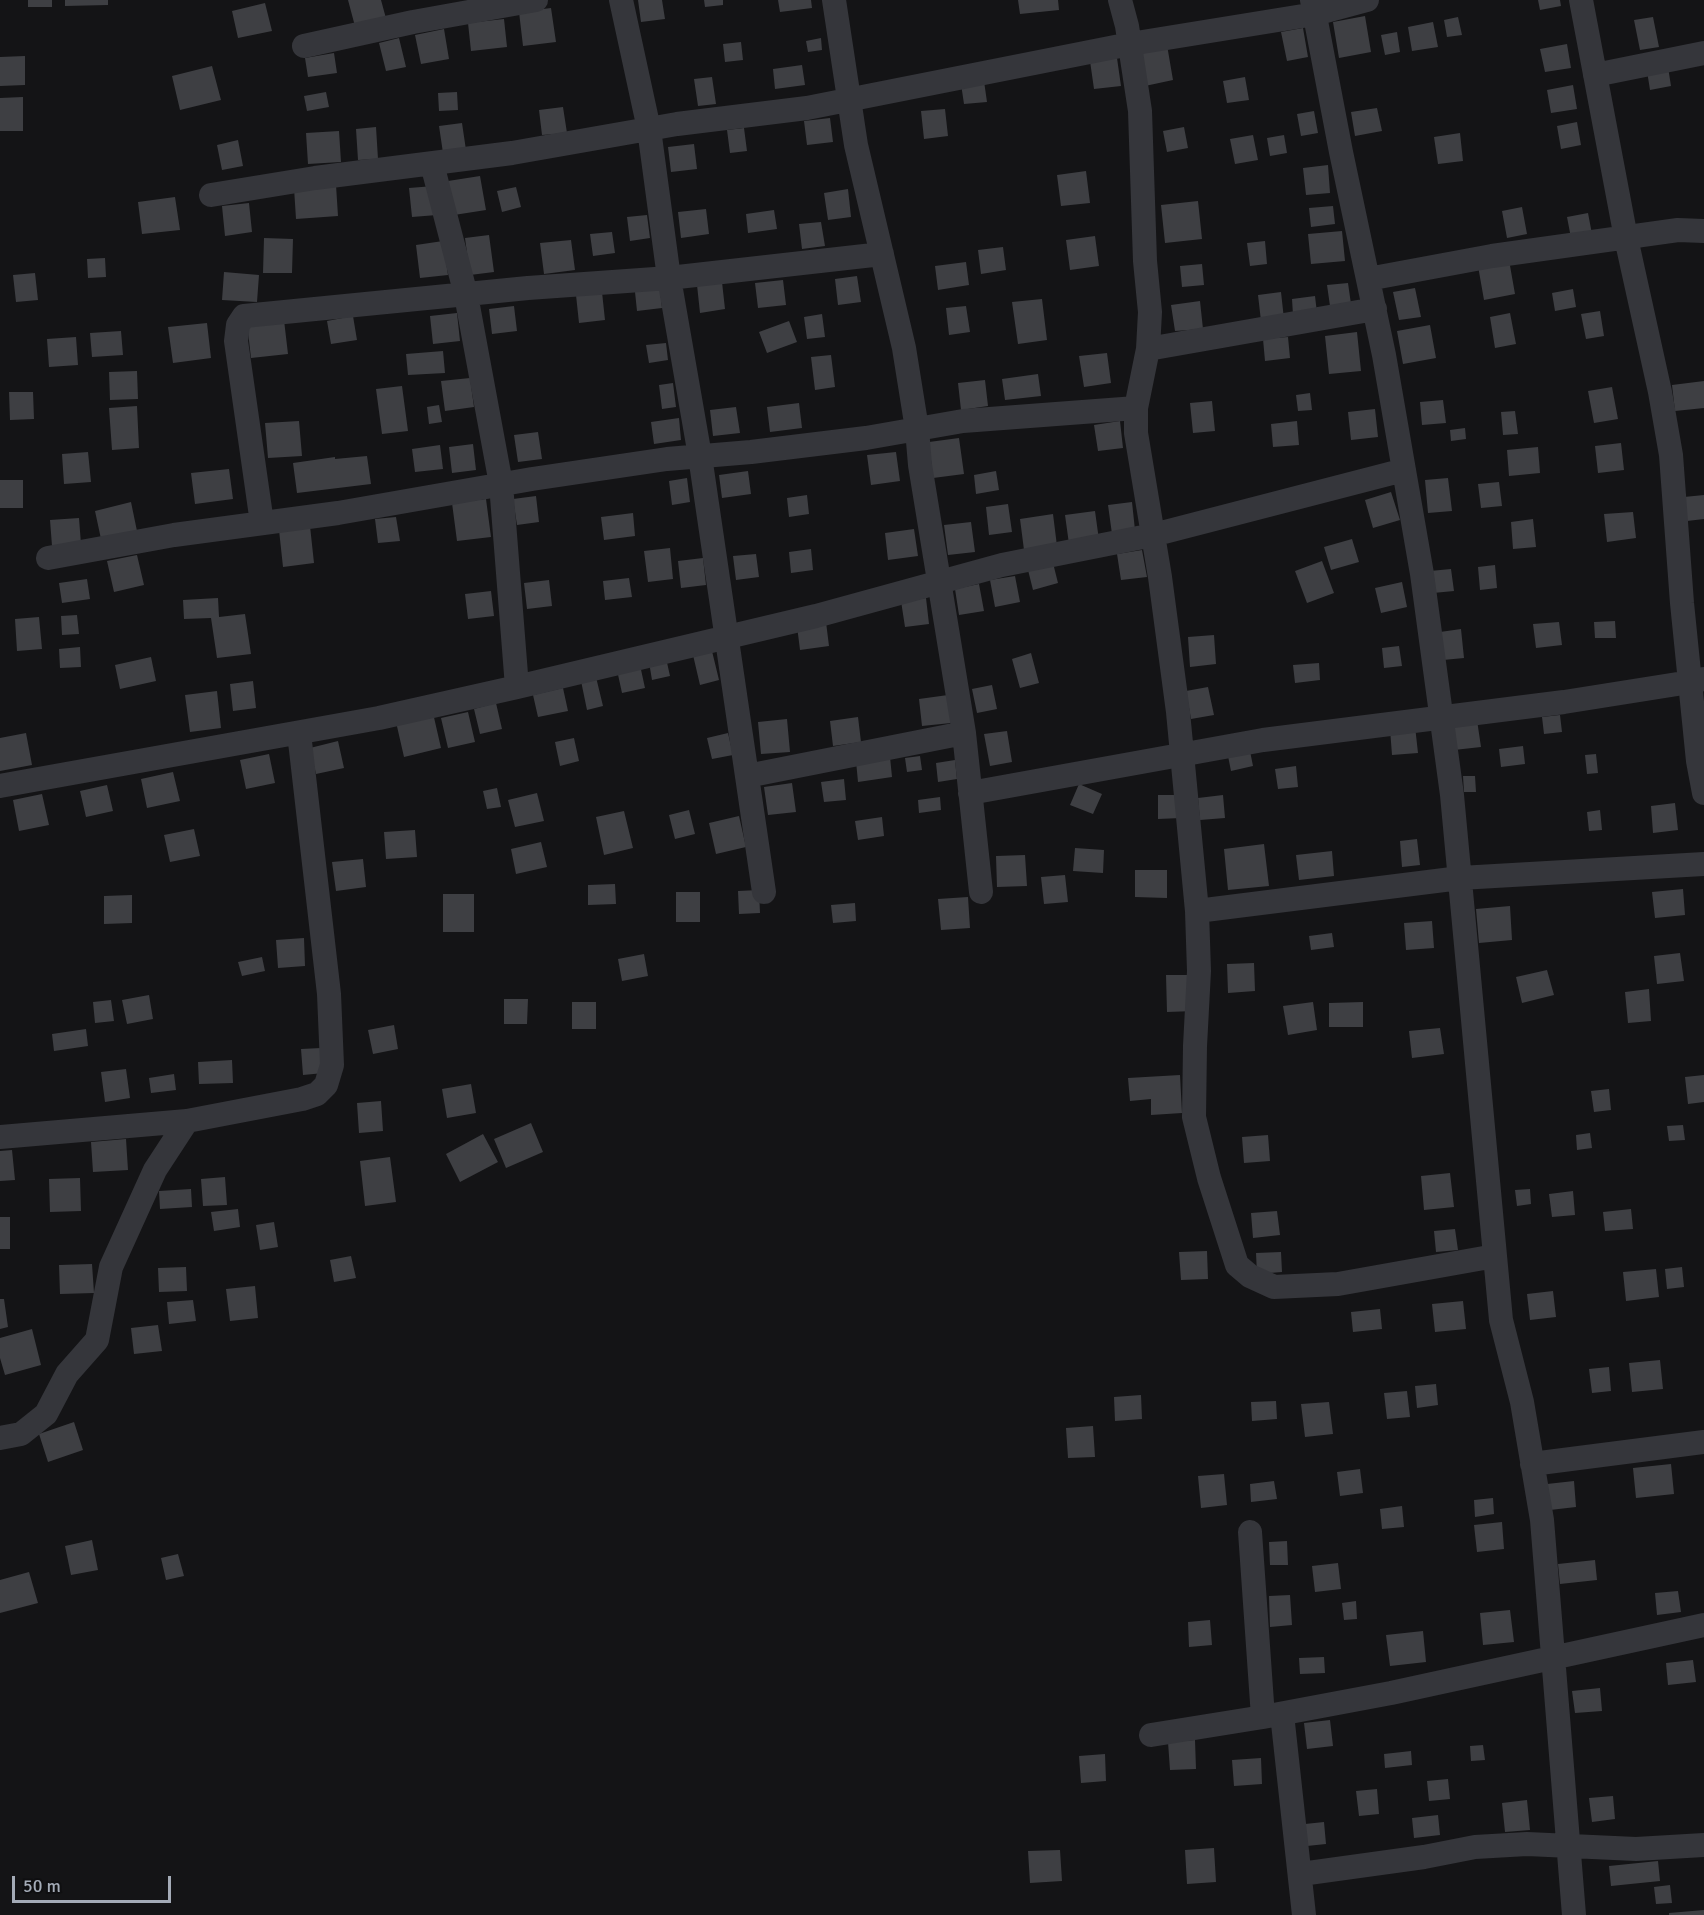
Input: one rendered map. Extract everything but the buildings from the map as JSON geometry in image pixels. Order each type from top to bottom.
[{"type":"street","points":[[304,46],[413,22],[536,0]]},
{"type":"street","points":[[621,0],[649,129],[669,278],[700,456],[764,892]]},
{"type":"street","points":[[834,0],[856,145],[904,348],[917,429],[920,465],[964,732],[981,892]]},
{"type":"street","points":[[1120,0],[1127,26],[1140,111],[1145,261],[1150,312],[1148,349],[1136,408],[1136,433],[1178,712],[1197,911],[1199,971],[1194,1117],[1209,1178],[1238,1265],[1250,1276],[1274,1287],[1338,1284],[1496,1256]]},
{"type":"street","points":[[211,195],[315,178],[512,153],[677,124],[807,108],[1314,7],[1367,0]]},
{"type":"street","points":[[1581,0],[1626,238],[1660,392],[1671,455],[1697,681],[1698,761],[1704,793]]},
{"type":"street","points":[[1314,7],[1341,152],[1384,355],[1422,574],[1460,878],[1501,1320],[1522,1402],[1542,1520],[1574,1915]]},
{"type":"street","points":[[1595,75],[1704,53]]},
{"type":"street","points":[[432,164],[466,295],[501,484],[517,687]]},
{"type":"street","points":[[1368,279],[1492,256],[1678,230],[1704,231]]},
{"type":"street","points":[[262,523],[236,341],[238,325],[244,316],[528,288],[669,278],[882,254]]},
{"type":"street","points":[[1148,349],[1375,309]]},
{"type":"street","points":[[48,558],[174,535],[338,513],[501,484],[666,459],[751,452],[866,438],[963,421],[1136,408]]},
{"type":"street","points":[[0,786],[379,718],[517,687],[816,616],[1002,565],[1153,535],[1404,470]]},
{"type":"street","points":[[970,793],[1263,740],[1564,702],[1697,681]]},
{"type":"street","points":[[0,1137],[187,1121],[302,1100],[317,1094],[326,1085],[332,1065],[329,994],[299,732]]},
{"type":"street","points":[[747,776],[964,732]]},
{"type":"street","points":[[1197,911],[1460,878],[1704,864]]},
{"type":"street","points":[[0,1438],[21,1434],[46,1414],[67,1374],[97,1340],[111,1267],[155,1170],[187,1121]]},
{"type":"street","points":[[1532,1464],[1704,1442]]},
{"type":"street","points":[[1250,1532],[1273,1716],[1301,1874],[1304,1915]]},
{"type":"street","points":[[1151,1735],[1273,1716],[1391,1693],[1704,1625]]},
{"type":"street","points":[[1301,1874],[1424,1857],[1475,1847],[1527,1844],[1636,1849],[1704,1845]]}]
